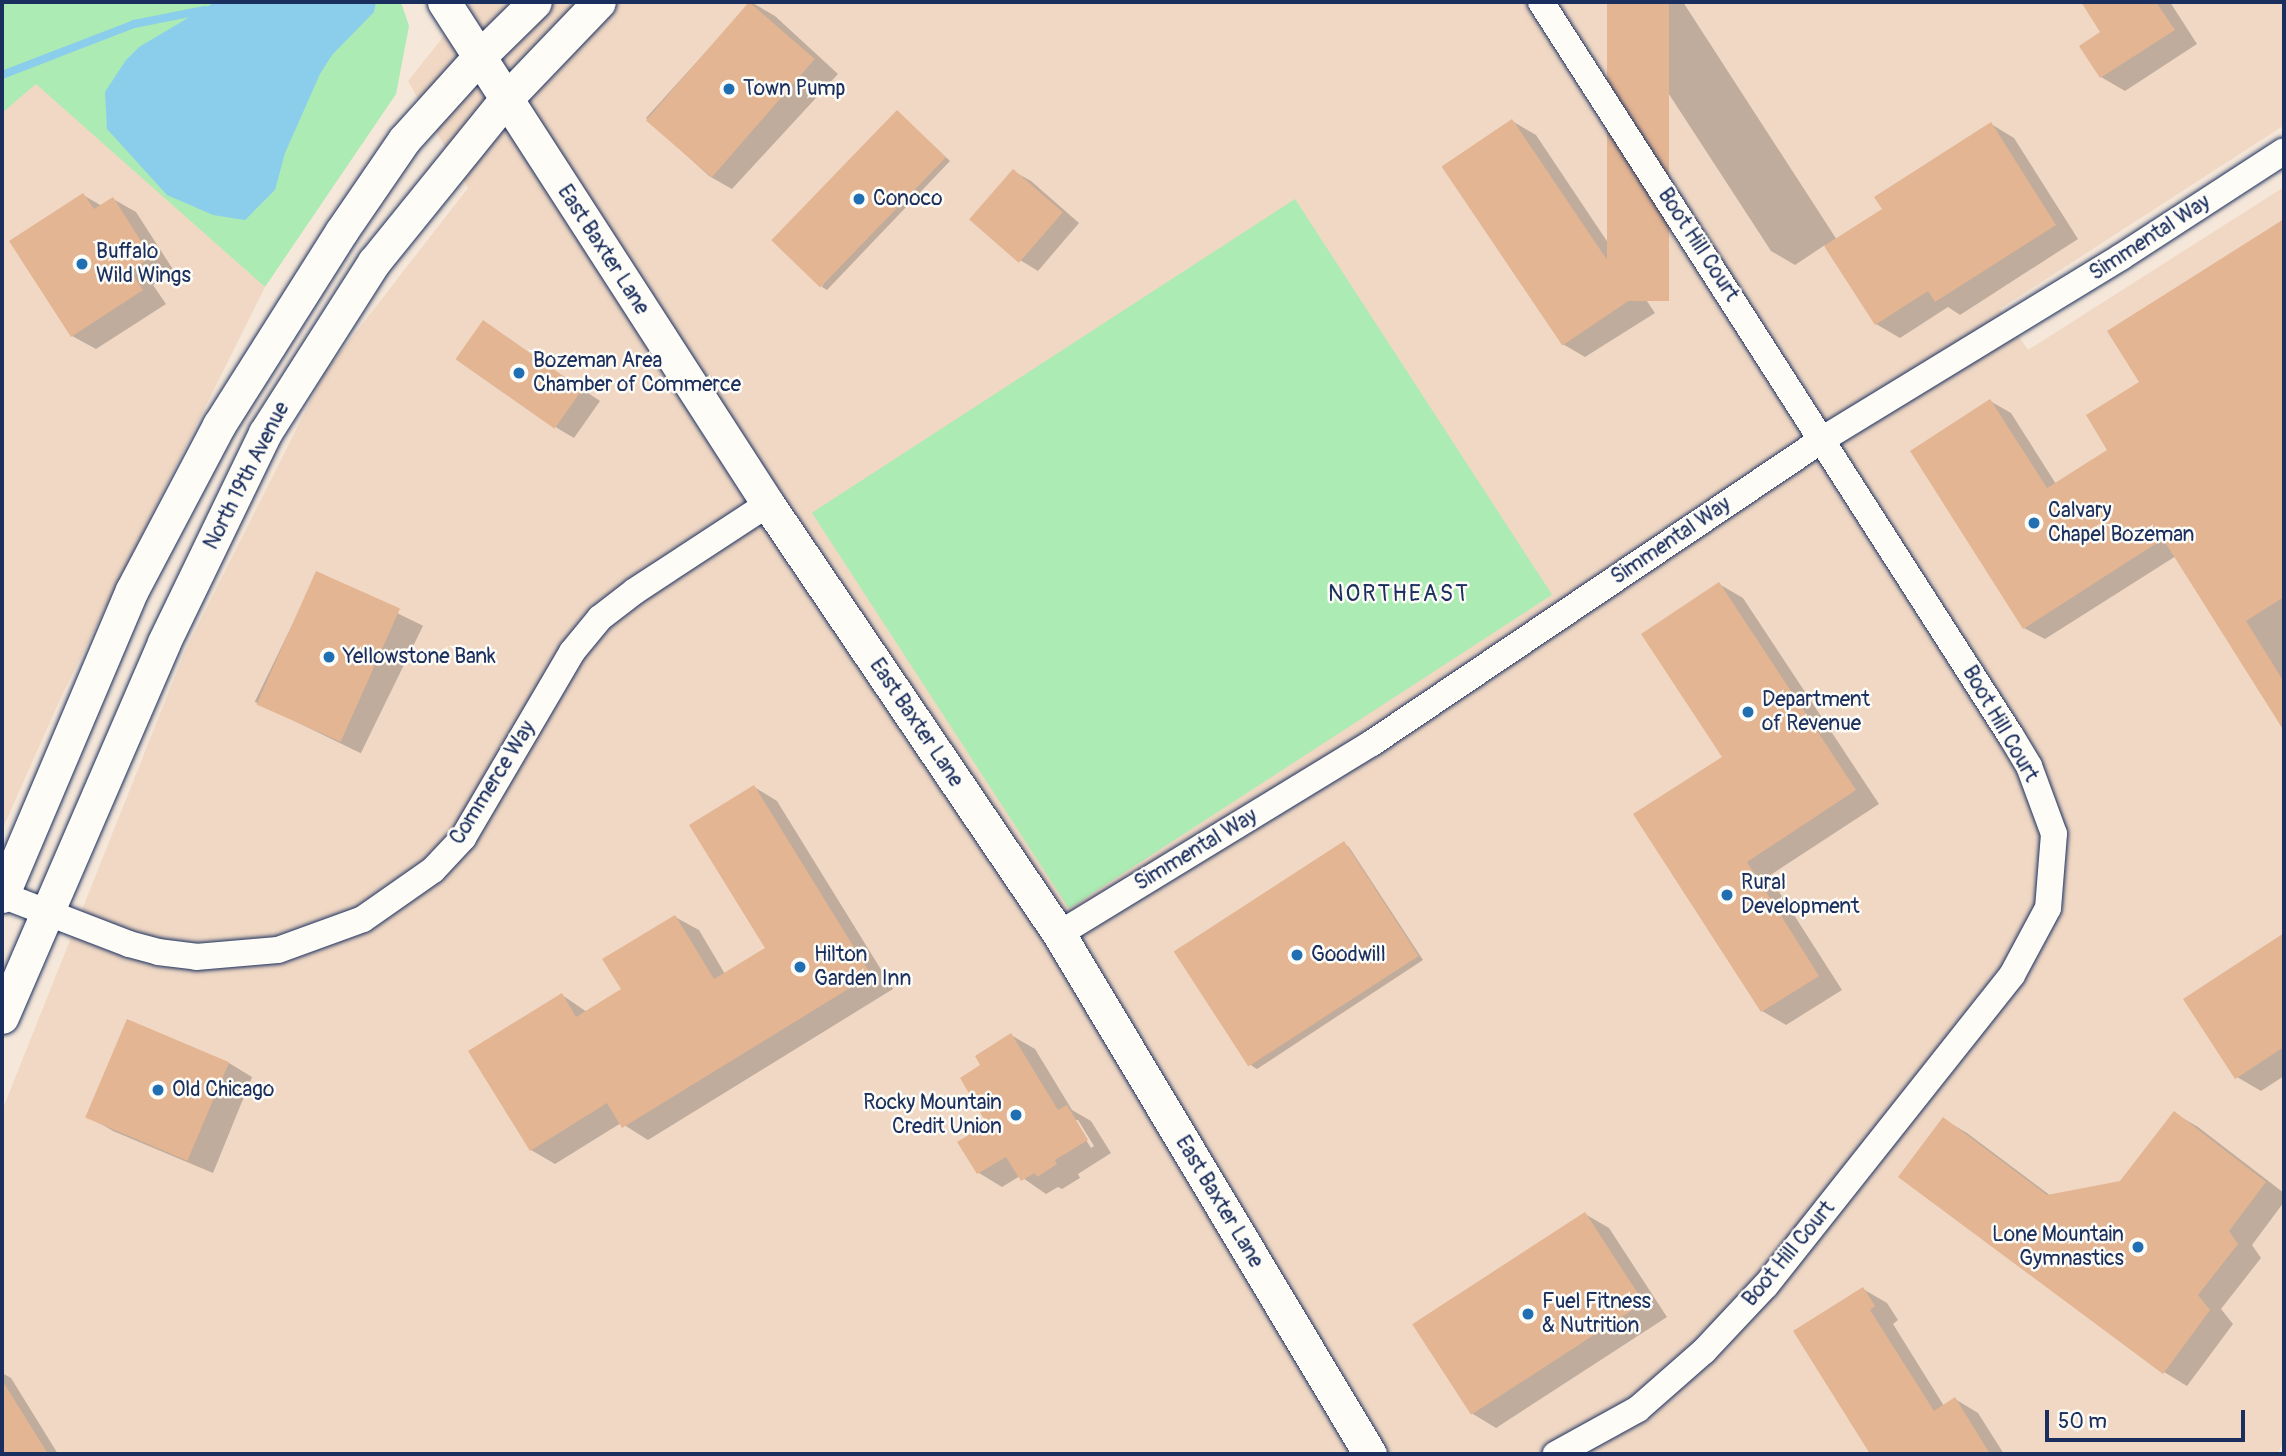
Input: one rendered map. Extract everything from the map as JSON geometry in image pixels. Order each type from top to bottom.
[{"type":"main road","name":"East Baxter Lane","points":[[444,2],[768,504],[1059,934],[1370,1454]]},
{"type":"main road","name":"North 19th Avenue","points":[[2,896],[132,590],[219,425],[341,232],[404,140],[479,57],[535,2]]},
{"type":"main road","name":"North 19th Avenue","points":[[2,1017],[164,642],[265,432],[374,262],[506,99],[599,2]]},
{"type":"street","name":"Boot Hill Court","points":[[1541,2],[1823,439],[2029,766],[2054,834],[2048,908],[2012,975],[1766,1285],[1704,1351],[1638,1409],[1556,1454]]},
{"type":"street","name":"Simmental Way","points":[[1059,934],[1372,743],[1823,439],[2121,257],[2284,151]]},
{"type":"street","name":"Commerce Way","points":[[2,896],[129,944],[158,952],[196,957],[278,950],[363,919],[433,870],[463,838],[572,652],[600,618],[635,591],[768,504]]},
{"type":"shaded area","points":[[471,2],[2284,2],[2284,128],[2283,126],[2000,309],[2028,350],[2284,187],[2284,1439],[2278,1454],[2,1454],[2,1111],[185,651],[325,372],[468,188],[408,81]]},
{"type":"shaded area","points":[[36,83],[265,287],[62,695],[2,830],[2,113]]},
{"type":"green space","points":[[2,2],[401,2],[409,26],[396,94],[265,287],[36,84],[2,113]]},
{"type":"green space","points":[[1295,199],[1552,595],[1069,909],[812,513]]},
{"type":"water","points":[[215,2],[376,2],[374,12],[332,55],[320,74],[285,153],[275,190],[245,220],[213,215],[167,195],[107,129],[105,92],[126,60],[139,47]]},
{"type":"building","name":"Town Pump","points":[[749,2],[815,59],[712,178],[646,120]]},
{"type":"building","points":[[1607,2],[1669,2],[1669,301],[1607,301]]},
{"type":"building","points":[[2081,2],[2156,2],[2175,30],[2100,78],[2079,46],[2100,32]]},
{"type":"building","name":"Conoco","points":[[897,110],[946,157],[820,287],[771,240]]},
{"type":"building","points":[[1512,119],[1633,298],[1562,346],[1442,167]]},
{"type":"building","points":[[1991,122],[2056,225],[1935,302],[1928,291],[1875,325],[1824,246],[1882,209],[1874,197]]},
{"type":"building","points":[[1013,169],[1063,212],[1019,263],[969,220]]},
{"type":"building","name":"Buffalo Wild Wings","points":[[83,193],[94,209],[113,197],[151,257],[130,271],[143,290],[71,337],[9,241]]},
{"type":"building","points":[[2284,219],[2284,597],[2246,621],[2284,682],[2284,731],[2163,539],[2023,629],[1910,451],[1990,399],[2047,488],[2107,450],[2086,415],[2139,382],[2107,331]]},
{"type":"building","points":[[483,320],[582,389],[555,429],[455,359]]},
{"type":"building","points":[[316,571],[400,608],[341,742],[257,704]]},
{"type":"building","points":[[1719,582],[1856,790],[1747,862],[1819,976],[1761,1012],[1633,814],[1722,757],[1641,634]]},
{"type":"building","name":"Hilton Garden Inn","points":[[754,785],[871,975],[622,1128],[607,1103],[530,1151],[468,1051],[562,993],[576,1017],[621,989],[602,959],[675,915],[714,979],[765,948],[689,825]]},
{"type":"building","name":"Goodwill","points":[[1344,841],[1419,956],[1248,1066],[1174,952]]},
{"type":"building","points":[[2284,933],[2284,1047],[2235,1079],[2183,999]]},
{"type":"building","name":"Old Chicago","points":[[127,1019],[229,1062],[187,1161],[85,1117]]},
{"type":"building","points":[[1011,1033],[1058,1110],[1067,1105],[1088,1140],[1055,1160],[1057,1164],[1037,1177],[1035,1173],[1021,1181],[1006,1157],[977,1174],[957,1142],[987,1124],[960,1078],[980,1065],[975,1056]]},
{"type":"building","points":[[2174,1111],[2266,1182],[2229,1231],[2238,1244],[2198,1295],[2210,1310],[2163,1374],[1898,1177],[1943,1117],[2047,1195],[2120,1181]]},
{"type":"building","points":[[1585,1212],[1644,1303],[1471,1415],[1412,1324]]},
{"type":"building","points":[[1863,1287],[1875,1306],[1870,1310],[1934,1411],[1955,1397],[1990,1454],[1870,1454],[1793,1331]]},
{"type":"building","points":[[2,1380],[48,1454],[2,1454]]},
{"type":"waterway","points":[[2,75],[134,24],[205,10]]},
{"type":"place","name":"Town Pump","points":[[729,89]]},
{"type":"place","name":"Conoco","points":[[859,199]]},
{"type":"place","name":"Buffalo Wild Wings","points":[[82,264]]},
{"type":"place","name":"Bozeman Area Chamber of Commerce","points":[[519,373]]},
{"type":"place","name":"Calvary Chapel Bozeman","points":[[2034,523]]},
{"type":"place","name":"Yellowstone Bank","points":[[329,657]]},
{"type":"place","name":"Department of Revenue","points":[[1748,712]]},
{"type":"place","name":"Rural Development","points":[[1727,895]]},
{"type":"place","name":"Goodwill","points":[[1297,955]]},
{"type":"place","name":"Hilton Garden Inn","points":[[800,967]]},
{"type":"place","name":"Old Chicago","points":[[158,1090]]},
{"type":"place","name":"Rocky Mountain Credit Union","points":[[1016,1115]]},
{"type":"place","name":"Lone Mountain Gymnastics","points":[[2138,1247]]},
{"type":"place","name":"Fuel Fitness & Nutrition","points":[[1528,1314]]},
{"type":"district","name":"NORTHEAST","points":[[1399,594]]}]
